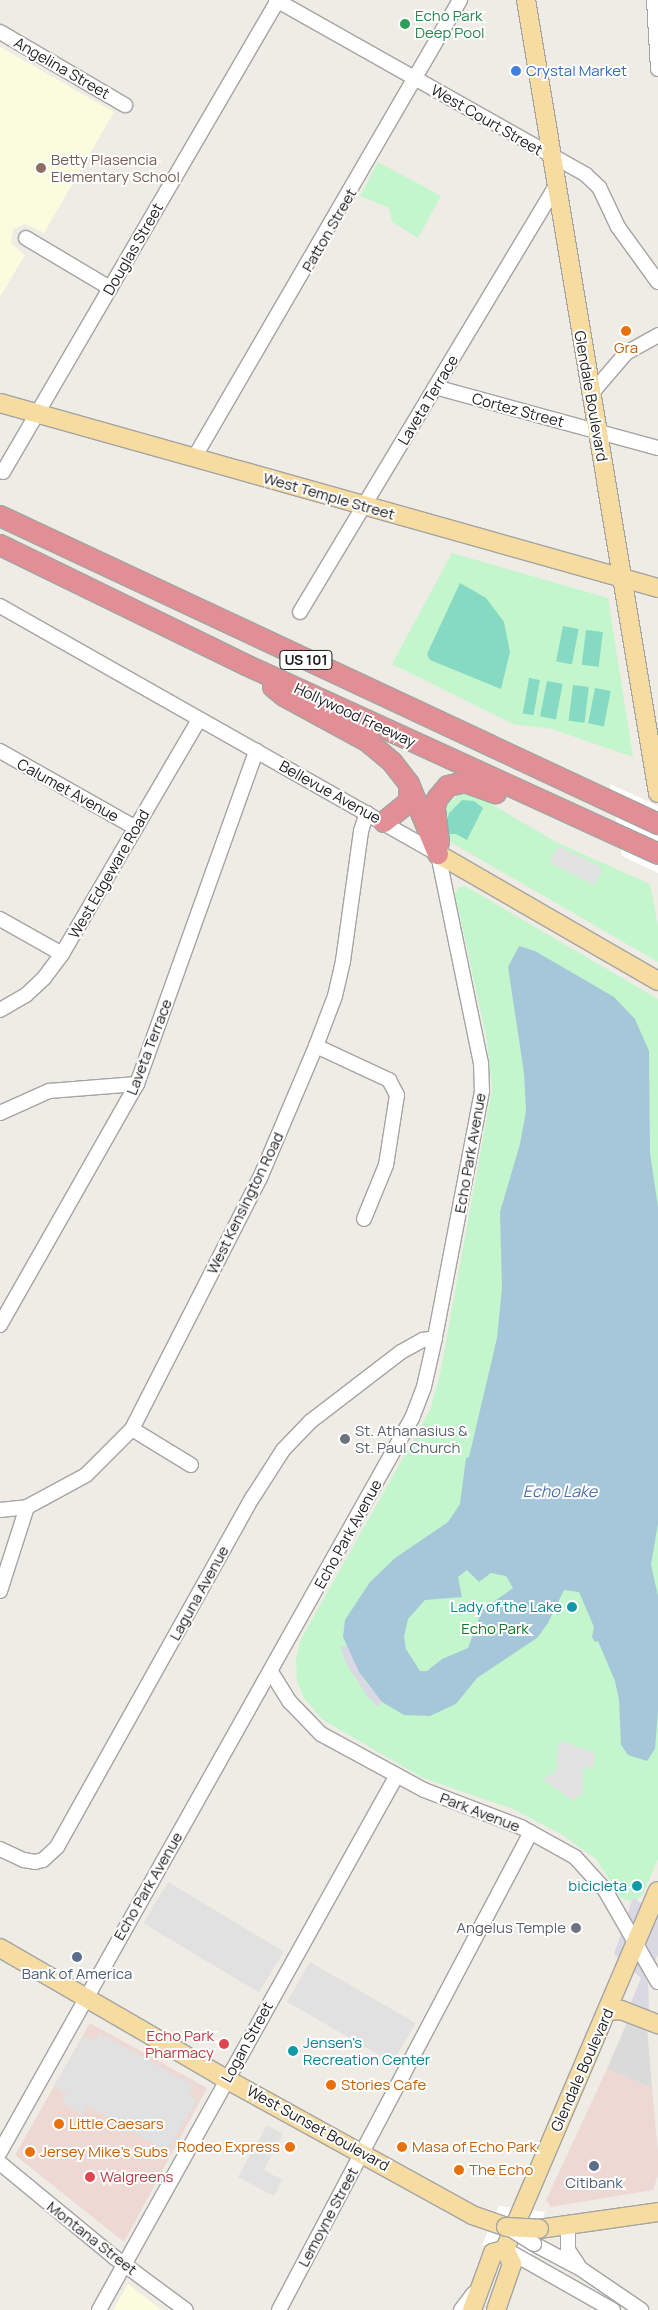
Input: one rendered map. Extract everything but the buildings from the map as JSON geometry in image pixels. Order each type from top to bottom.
[{"type":"highway","name":"Hollywood Freeway","points":[[0,516],[658,824]]},
{"type":"highway","name":"Hollywood Freeway","points":[[0,546],[246,664],[658,854]]},
{"type":"highway","points":[[246,664],[284,696],[352,732],[381,751],[409,784],[438,854]]},
{"type":"highway","points":[[438,854],[437,798],[448,786],[456,783],[473,784],[541,811],[618,836]]},
{"type":"highway","points":[[376,818],[409,802],[409,784]]},
{"type":"highway","points":[[613,802],[658,819]]},
{"type":"main road","name":"Glendale Boulevard","points":[[526,0],[550,156],[622,578],[654,744],[658,793]]},
{"type":"main road","name":"West Temple Street","points":[[0,403],[658,588]]},
{"type":"main road","name":"Bellevue Avenue","points":[[438,854],[658,981]]},
{"type":"main road","name":"Glendale Boulevard","points":[[472,2310],[478,2288],[493,2253],[505,2250],[657,1897]]},
{"type":"main road","name":"West Sunset Boulevard","points":[[0,1948],[227,2079],[472,2215],[537,2237],[568,2227],[658,2212]]},
{"type":"main road","points":[[609,2011],[621,2010],[658,2024]]},
{"type":"main road","points":[[496,2310],[512,2264],[505,2250]]},
{"type":"street","name":"West Court Street","points":[[278,0],[550,156],[599,187],[618,227],[658,282]]},
{"type":"street","name":"Douglas Street","points":[[3,472],[278,0]]},
{"type":"street","name":"Patton Street","points":[[194,458],[460,0]]},
{"type":"street","points":[[654,0],[658,69]]},
{"type":"street","name":"Angelina Street","points":[[0,32],[125,105]]},
{"type":"street","name":"Laveta Terrace","points":[[300,612],[556,188]]},
{"type":"street","points":[[26,238],[110,288]]},
{"type":"street","points":[[592,394],[626,354],[658,334]]},
{"type":"street","name":"Cortez Street","points":[[435,387],[658,448]]},
{"type":"street","name":"Bellevue Avenue","points":[[0,606],[438,854]]},
{"type":"street","name":"West Edgeware Road","points":[[0,1010],[32,989],[62,954],[199,720]]},
{"type":"street","name":"Calumet Avenue","points":[[0,751],[136,828]]},
{"type":"street","name":"Laveta Terrace","points":[[0,1325],[138,1084],[256,751]]},
{"type":"street","name":"West Kensington Road","points":[[0,1510],[27,1507],[86,1475],[132,1429],[260,1178],[316,1046],[335,996],[343,961],[361,831],[376,818]]},
{"type":"street","name":"Echo Park Avenue","points":[[0,2152],[85,1996],[271,1672],[412,1418],[424,1387],[482,1091],[480,1063],[438,854]]},
{"type":"street","points":[[0,919],[62,954]]},
{"type":"street","points":[[316,1046],[389,1080],[397,1095],[386,1165],[364,1219]]},
{"type":"street","points":[[0,1113],[49,1091],[138,1084]]},
{"type":"street","name":"Laguna Avenue","points":[[0,1849],[24,1860],[35,1862],[43,1860],[57,1847],[253,1497],[283,1450],[311,1421],[402,1352],[422,1340],[435,1338]]},
{"type":"street","points":[[132,1429],[191,1464]]},
{"type":"street","points":[[0,1591],[27,1507]]},
{"type":"street","name":"Park Avenue","points":[[271,1672],[290,1702],[320,1734],[439,1796],[531,1832],[575,1857],[590,1870],[637,1944],[658,1982]]},
{"type":"street","name":"Logan Street","points":[[99,2310],[396,1775]]},
{"type":"street","name":"Lemoyne Street","points":[[278,2310],[531,1832]]},
{"type":"street","name":"Montana Street","points":[[0,2164],[125,2266],[186,2310]]},
{"type":"street","points":[[568,2227],[568,2250],[581,2269]]},
{"type":"street","points":[[537,2237],[641,2310]]},
{"type":"street","points":[[505,2250],[614,2310]]},
{"type":"street","points":[[461,2310],[478,2288]]},
{"type":"shaded area","name":"Betty Plasencia Elementary School","points":[[0,47],[114,112],[44,233],[25,224],[13,229],[11,243],[25,255],[0,297]]},
{"type":"shaded area","points":[[558,846],[603,868],[595,885],[550,863]]},
{"type":"shaded area","points":[[347,1645],[365,1682],[383,1701],[378,1707],[368,1697],[347,1665],[340,1647]]},
{"type":"shaded area","points":[[559,1740],[595,1753],[593,1769],[584,1767],[582,1797],[577,1795],[574,1802],[543,1779],[556,1771]]},
{"type":"shaded area","points":[[168,1882],[284,1952],[259,1993],[143,1923]]},
{"type":"shaded area","points":[[633,1898],[658,1914],[658,1955],[645,1978],[648,1982],[649,2012],[630,2005],[641,1978],[614,1954]]},
{"type":"shaded area","points":[[310,1962],[416,2023],[393,2063],[287,2002]]},
{"type":"shaded area","points":[[628,2020],[647,2027],[652,2088],[607,2069]]},
{"type":"shaded area","points":[[90,2023],[207,2088],[124,2242],[15,2155]]},
{"type":"shaded area","points":[[100,2033],[194,2086],[189,2095],[197,2100],[167,2151],[88,2106],[82,2115],[62,2102],[67,2094],[54,2086],[84,2036],[95,2041]]},
{"type":"shaded area","points":[[607,2069],[652,2088],[658,2153],[658,2175],[653,2190],[551,2207],[546,2200]]},
{"type":"shaded area","points":[[267,2125],[283,2134],[264,2170],[282,2180],[274,2196],[238,2177]]},
{"type":"shaded area","points":[[128,2284],[162,2310],[113,2310]]},
{"type":"green space","points":[[378,162],[441,196],[418,238],[392,222],[389,208],[360,196]]},
{"type":"green space","points":[[452,553],[608,598],[633,757],[552,729],[513,724],[392,664]]},
{"type":"green space","points":[[460,583],[486,598],[504,622],[510,652],[501,689],[430,660],[427,654]]},
{"type":"green space","points":[[563,626],[579,629],[572,664],[556,661]]},
{"type":"green space","points":[[586,630],[603,632],[599,667],[582,665]]},
{"type":"green space","points":[[529,678],[540,680],[534,715],[523,713]]},
{"type":"green space","points":[[547,681],[563,684],[556,719],[540,716]]},
{"type":"green space","points":[[573,685],[589,687],[584,723],[569,721]]},
{"type":"green space","points":[[595,688],[611,691],[604,726],[588,723]]},
{"type":"green space","points":[[461,793],[479,797],[558,843],[650,884],[658,926],[658,962],[447,840],[443,824],[445,806]]},
{"type":"green space","points":[[462,800],[474,801],[483,808],[467,840],[456,834],[448,834],[446,824],[449,813]]},
{"type":"green space","name":"Echo Park","points":[[465,886],[658,999],[658,1859],[643,1894],[634,1902],[621,1898],[596,1859],[561,1834],[513,1809],[423,1778],[323,1720],[304,1698],[297,1681],[296,1658],[301,1639],[430,1410],[440,1374],[492,1089],[487,1040],[455,894],[458,888]]},
{"type":"water","name":"Echo Lake","points":[[519,946],[535,951],[614,997],[635,1019],[649,1051],[650,1153],[658,1207],[658,1523],[651,1565],[658,1596],[658,1711],[655,1749],[647,1761],[628,1755],[621,1745],[619,1700],[615,1681],[598,1641],[595,1642],[592,1637],[594,1627],[579,1592],[564,1590],[548,1623],[537,1638],[477,1678],[456,1704],[430,1716],[404,1715],[382,1702],[359,1672],[343,1637],[345,1620],[370,1582],[395,1558],[448,1522],[460,1504],[466,1458],[469,1457],[497,1338],[502,1288],[500,1212],[520,1144],[526,1111],[524,1073],[508,967]],"holes":[[[467,1570],[479,1582],[491,1573],[506,1576],[513,1588],[482,1610],[468,1648],[442,1659],[427,1671],[420,1671],[406,1649],[404,1637],[408,1619],[425,1600],[462,1597],[458,1577]]]},
{"type":"pier","points":[[610,784],[658,806],[658,873],[622,856]]},
{"type":"pier","points":[[499,2206],[545,2212],[531,2255],[482,2245]]},
{"type":"place","name":"Echo Park Deep Pool","points":[[405,24]]},
{"type":"place","name":"Crystal Market","points":[[516,71]]},
{"type":"place","name":"Betty Plasencia Elementary School","points":[[41,168]]},
{"type":"place","name":"Gra","points":[[626,331]]},
{"type":"place","name":"St. Athanasius & St. Paul Church","points":[[345,1439]]},
{"type":"place","name":"Lady of the Lake","points":[[572,1607]]},
{"type":"place","name":"bicicleta","points":[[637,1886]]},
{"type":"place","name":"Angelus Temple","points":[[576,1928]]},
{"type":"place","name":"Bank of America","points":[[77,1957]]},
{"type":"place","name":"Echo Park Pharmacy","points":[[224,2044]]},
{"type":"place","name":"Jensen's Recreation Center","points":[[293,2051]]},
{"type":"place","name":"Stories Cafe","points":[[331,2085]]},
{"type":"place","name":"Little Caesars","points":[[59,2124]]},
{"type":"place","name":"Rodeo Express","points":[[290,2147]]},
{"type":"place","name":"Masa of Echo Park","points":[[402,2147]]},
{"type":"place","name":"Jersey Mike's Subs","points":[[30,2152]]},
{"type":"place","name":"Citibank","points":[[594,2166]]},
{"type":"place","name":"The Echo","points":[[459,2170]]},
{"type":"place","name":"Walgreens","points":[[90,2177]]}]
